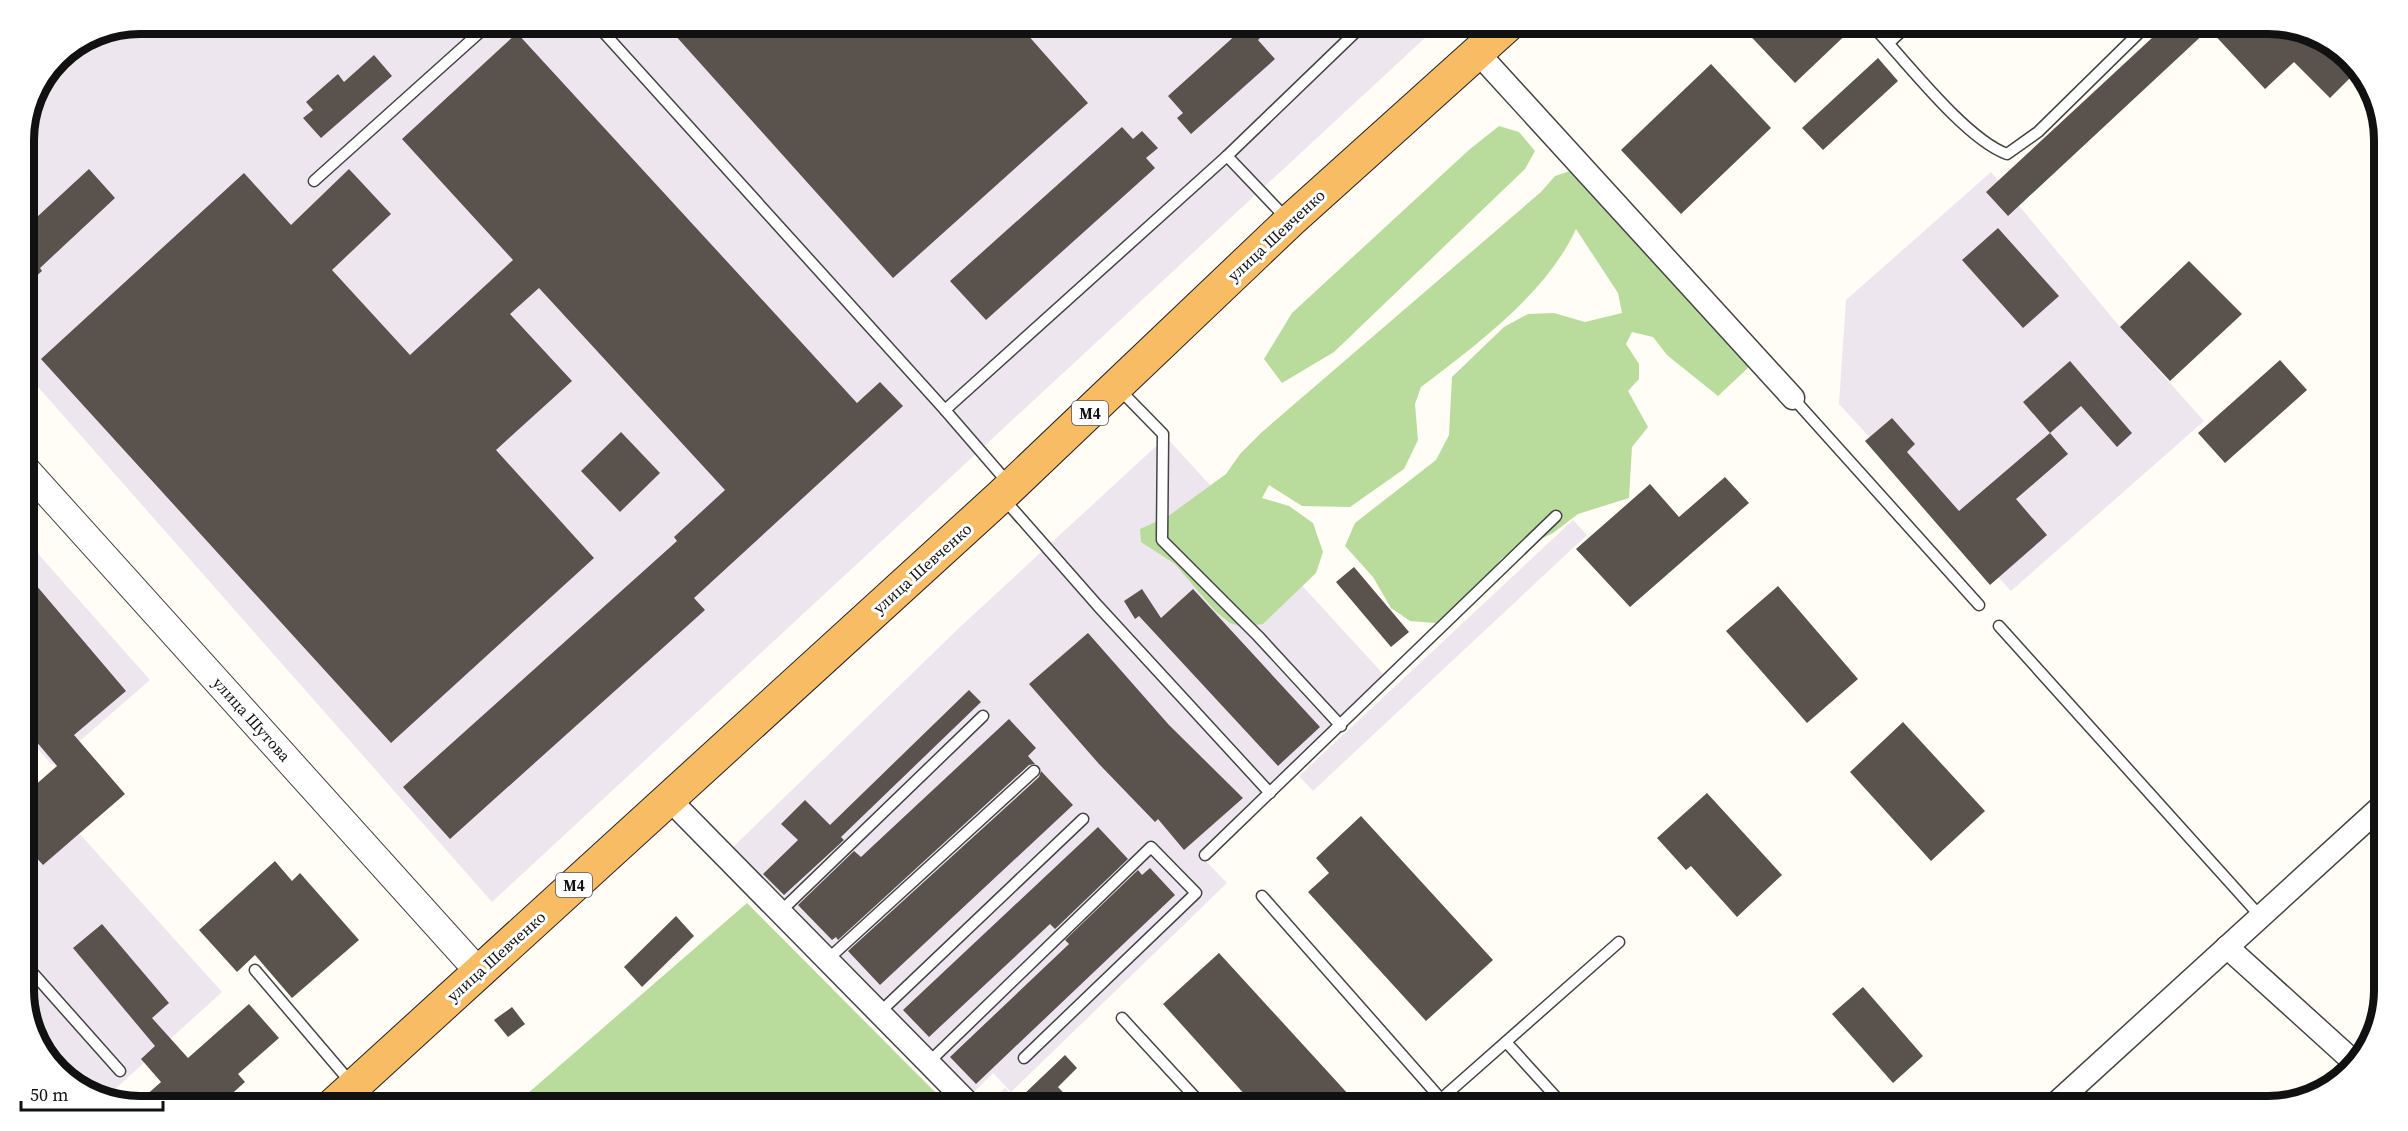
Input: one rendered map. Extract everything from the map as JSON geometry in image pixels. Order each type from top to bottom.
[{"type":"highway","name":"улица Шевченко","points":[[343,1096],[1006,491],[1117,388],[1290,221],[1498,34]]},
{"type":"street","points":[[1478,53],[1792,398]]},
{"type":"street","name":"улица Шутова","points":[[35,479],[479,972]]},
{"type":"street","points":[[669,799],[961,1096]]},
{"type":"street","points":[[2064,1096],[2374,813]]},
{"type":"street","points":[[2227,947],[2349,1058]]},
{"type":"lane","points":[[314,181],[478,34]]},
{"type":"lane","points":[[605,34],[945,410],[1098,606],[1269,793]]},
{"type":"lane","points":[[945,410],[1227,156],[1354,34]]},
{"type":"lane","points":[[1880,34],[1968,129],[1993,149],[2007,154],[2038,132],[2138,34]]},
{"type":"lane","points":[[1889,43],[1898,34]]},
{"type":"lane","points":[[1227,156],[1290,221]]},
{"type":"lane","points":[[1117,388],[1163,434],[1162,540],[1258,636],[1341,726]]},
{"type":"lane","points":[[1792,398],[1979,605]]},
{"type":"lane","points":[[1205,855],[1556,516]]},
{"type":"lane","points":[[1999,626],[2260,916]]},
{"type":"lane","points":[[780,912],[983,716]]},
{"type":"lane","points":[[827,960],[1034,771]]},
{"type":"lane","points":[[879,1014],[1083,819]]},
{"type":"lane","points":[[927,1063],[1151,847],[1196,893],[1024,1058]]},
{"type":"lane","points":[[1262,896],[1431,1096]]},
{"type":"lane","points":[[1445,1096],[1619,942]]},
{"type":"lane","points":[[255,970],[341,1096]]},
{"type":"lane","points":[[35,975],[120,1071]]},
{"type":"lane","points":[[1122,1018],[1194,1096]]},
{"type":"lane","points":[[1506,1042],[1555,1096]]},
{"type":"shaded area","points":[[141,34],[1429,34],[492,902],[35,383],[35,127],[45,94],[52,82],[71,61],[94,45],[113,38]]},
{"type":"shaded area","points":[[1991,172],[2120,327],[2204,421],[2011,591],[1839,404],[1846,300]]},
{"type":"shaded area","points":[[1166,437],[1385,676],[1198,853],[1227,883],[1011,1092],[993,1073],[972,1094],[731,849],[960,627]]},
{"type":"shaded area","points":[[1573,520],[1587,535],[1313,791],[1299,776]]},
{"type":"shaded area","points":[[35,550],[150,680],[52,765],[35,746]]},
{"type":"shaded area","points":[[35,784],[222,992],[112,1092],[76,1075],[56,1055],[40,1024],[35,997]]},
{"type":"shaded area","points":[[1005,1088],[1013,1096],[996,1096]]},
{"type":"green space","points":[[1499,126],[1519,132],[1535,151],[1525,169],[1334,352],[1282,383],[1264,359],[1292,313],[1470,149]]},
{"type":"green space","points":[[1570,171],[1581,177],[1749,367],[1718,396],[1667,355],[1653,337],[1632,332],[1626,344],[1639,364],[1639,379],[1628,391],[1648,427],[1632,447],[1629,498],[1578,514],[1553,533],[1502,558],[1477,592],[1435,623],[1410,621],[1391,608],[1373,577],[1345,546],[1355,523],[1436,460],[1449,435],[1452,377],[1504,327],[1528,314],[1554,313],[1585,322],[1622,313],[1618,293],[1576,229],[1563,253],[1529,296],[1487,335],[1421,387],[1415,404],[1418,440],[1404,469],[1350,507],[1302,506],[1269,485],[1262,498],[1289,506],[1313,523],[1323,552],[1316,573],[1263,624],[1243,627],[1230,623],[1215,611],[1175,564],[1141,542],[1140,529],[1167,517],[1226,474],[1240,454],[1262,432],[1541,192],[1555,176]]},
{"type":"green space","points":[[747,903],[939,1096],[525,1096]]},
{"type":"building","points":[[518,34],[857,403],[880,382],[903,406],[694,598],[705,610],[450,839],[403,787],[677,541],[674,537],[725,490],[539,288],[510,314],[572,381],[496,450],[594,558],[391,743],[41,359],[244,173],[291,225],[349,169],[391,214],[332,270],[410,355],[513,260],[402,139]]},
{"type":"building","points":[[674,34],[1027,34],[1088,103],[893,278]]},
{"type":"building","points":[[1237,34],[1264,34],[1258,40],[1275,59],[1191,134],[1177,118],[1183,113],[1168,96]]},
{"type":"building","points":[[1748,34],[1846,34],[1795,83]]},
{"type":"building","points":[[2156,34],[2204,34],[2008,216],[1986,192]]},
{"type":"building","points":[[2214,34],[2267,34],[2301,40],[2326,52],[2352,76],[2330,98],[2294,62],[2265,89]]},
{"type":"building","points":[[374,55],[392,76],[321,138],[303,118],[313,110],[306,102],[338,74],[344,82]]},
{"type":"building","points":[[1878,58],[1898,81],[1823,150],[1802,128]]},
{"type":"building","points":[[1711,64],[1771,128],[1681,214],[1621,150]]},
{"type":"building","points":[[1122,127],[1133,139],[1142,131],[1158,148],[1146,158],[1155,168],[986,320],[950,281]]},
{"type":"building","points":[[89,169],[115,198],[40,268],[42,271],[35,277],[35,219]]},
{"type":"building","points":[[1998,228],[2059,296],[2023,328],[1962,260]]},
{"type":"building","points":[[2189,261],[2242,314],[2170,381],[2120,327]]},
{"type":"building","points":[[2280,360],[2307,390],[2225,463],[2198,433]]},
{"type":"building","points":[[2070,361],[2132,433],[2117,447],[2081,406],[2050,433],[2023,402]]},
{"type":"building","points":[[1892,418],[1915,444],[1907,452],[1959,511],[2050,433],[2068,454],[2016,499],[2047,535],[1990,585],[1865,441]]},
{"type":"building","points":[[621,432],[660,473],[620,512],[581,471]]},
{"type":"building","points":[[1725,477],[1749,503],[1630,607],[1576,549],[1650,484],[1679,517]]},
{"type":"building","points":[[1354,567],[1409,632],[1391,647],[1336,582]]},
{"type":"building","points":[[35,584],[126,691],[74,735],[125,794],[43,865],[35,856],[35,785],[57,766],[35,740]]},
{"type":"building","points":[[1778,586],[1858,679],[1807,723],[1726,631]]},
{"type":"building","points":[[1142,589],[1161,618],[1193,589],[1320,727],[1278,766],[1139,616],[1135,619],[1124,601]]},
{"type":"building","points":[[1088,633],[1169,725],[1243,798],[1184,850],[1158,819],[1155,822],[1099,764],[1029,684]]},
{"type":"building","points":[[969,690],[981,702],[841,837],[844,840],[784,895],[763,874],[798,840],[781,824],[805,800],[830,825]]},
{"type":"building","points":[[1009,719],[1036,748],[1028,756],[1035,764],[1029,765],[838,940],[836,937],[832,940],[798,905],[854,851],[861,857]]},
{"type":"building","points":[[1903,722],[1985,811],[1931,861],[1850,772]]},
{"type":"building","points":[[1041,771],[1073,805],[880,985],[848,951],[1039,777]]},
{"type":"building","points":[[1707,793],[1782,875],[1737,917],[1691,866],[1686,870],[1657,838]]},
{"type":"building","points":[[1361,816],[1493,960],[1426,1021],[1308,892],[1329,873],[1316,858]]},
{"type":"building","points":[[1098,827],[1128,859],[1055,929],[1050,924],[929,1037],[903,1010]]},
{"type":"building","points":[[275,861],[292,881],[300,873],[359,940],[292,998],[255,955],[237,972],[199,930]]},
{"type":"building","points":[[1150,868],[1175,895],[976,1084],[950,1057],[1069,944],[1065,940],[1138,870],[1142,875]]},
{"type":"building","points":[[676,916],[694,936],[642,987],[624,967]]},
{"type":"building","points":[[102,924],[169,1003],[152,1018],[188,1058],[249,1004],[279,1038],[238,1074],[245,1082],[229,1096],[145,1096],[161,1082],[141,1059],[155,1046],[73,948]]},
{"type":"building","points":[[1219,953],[1350,1096],[1246,1096],[1163,1004]]},
{"type":"building","points":[[1863,987],[1923,1056],[1893,1083],[1832,1014]]},
{"type":"building","points":[[512,1007],[525,1024],[508,1037],[494,1020]]},
{"type":"building","points":[[1065,1055],[1077,1068],[1058,1087],[1067,1096],[1022,1096]]}]
